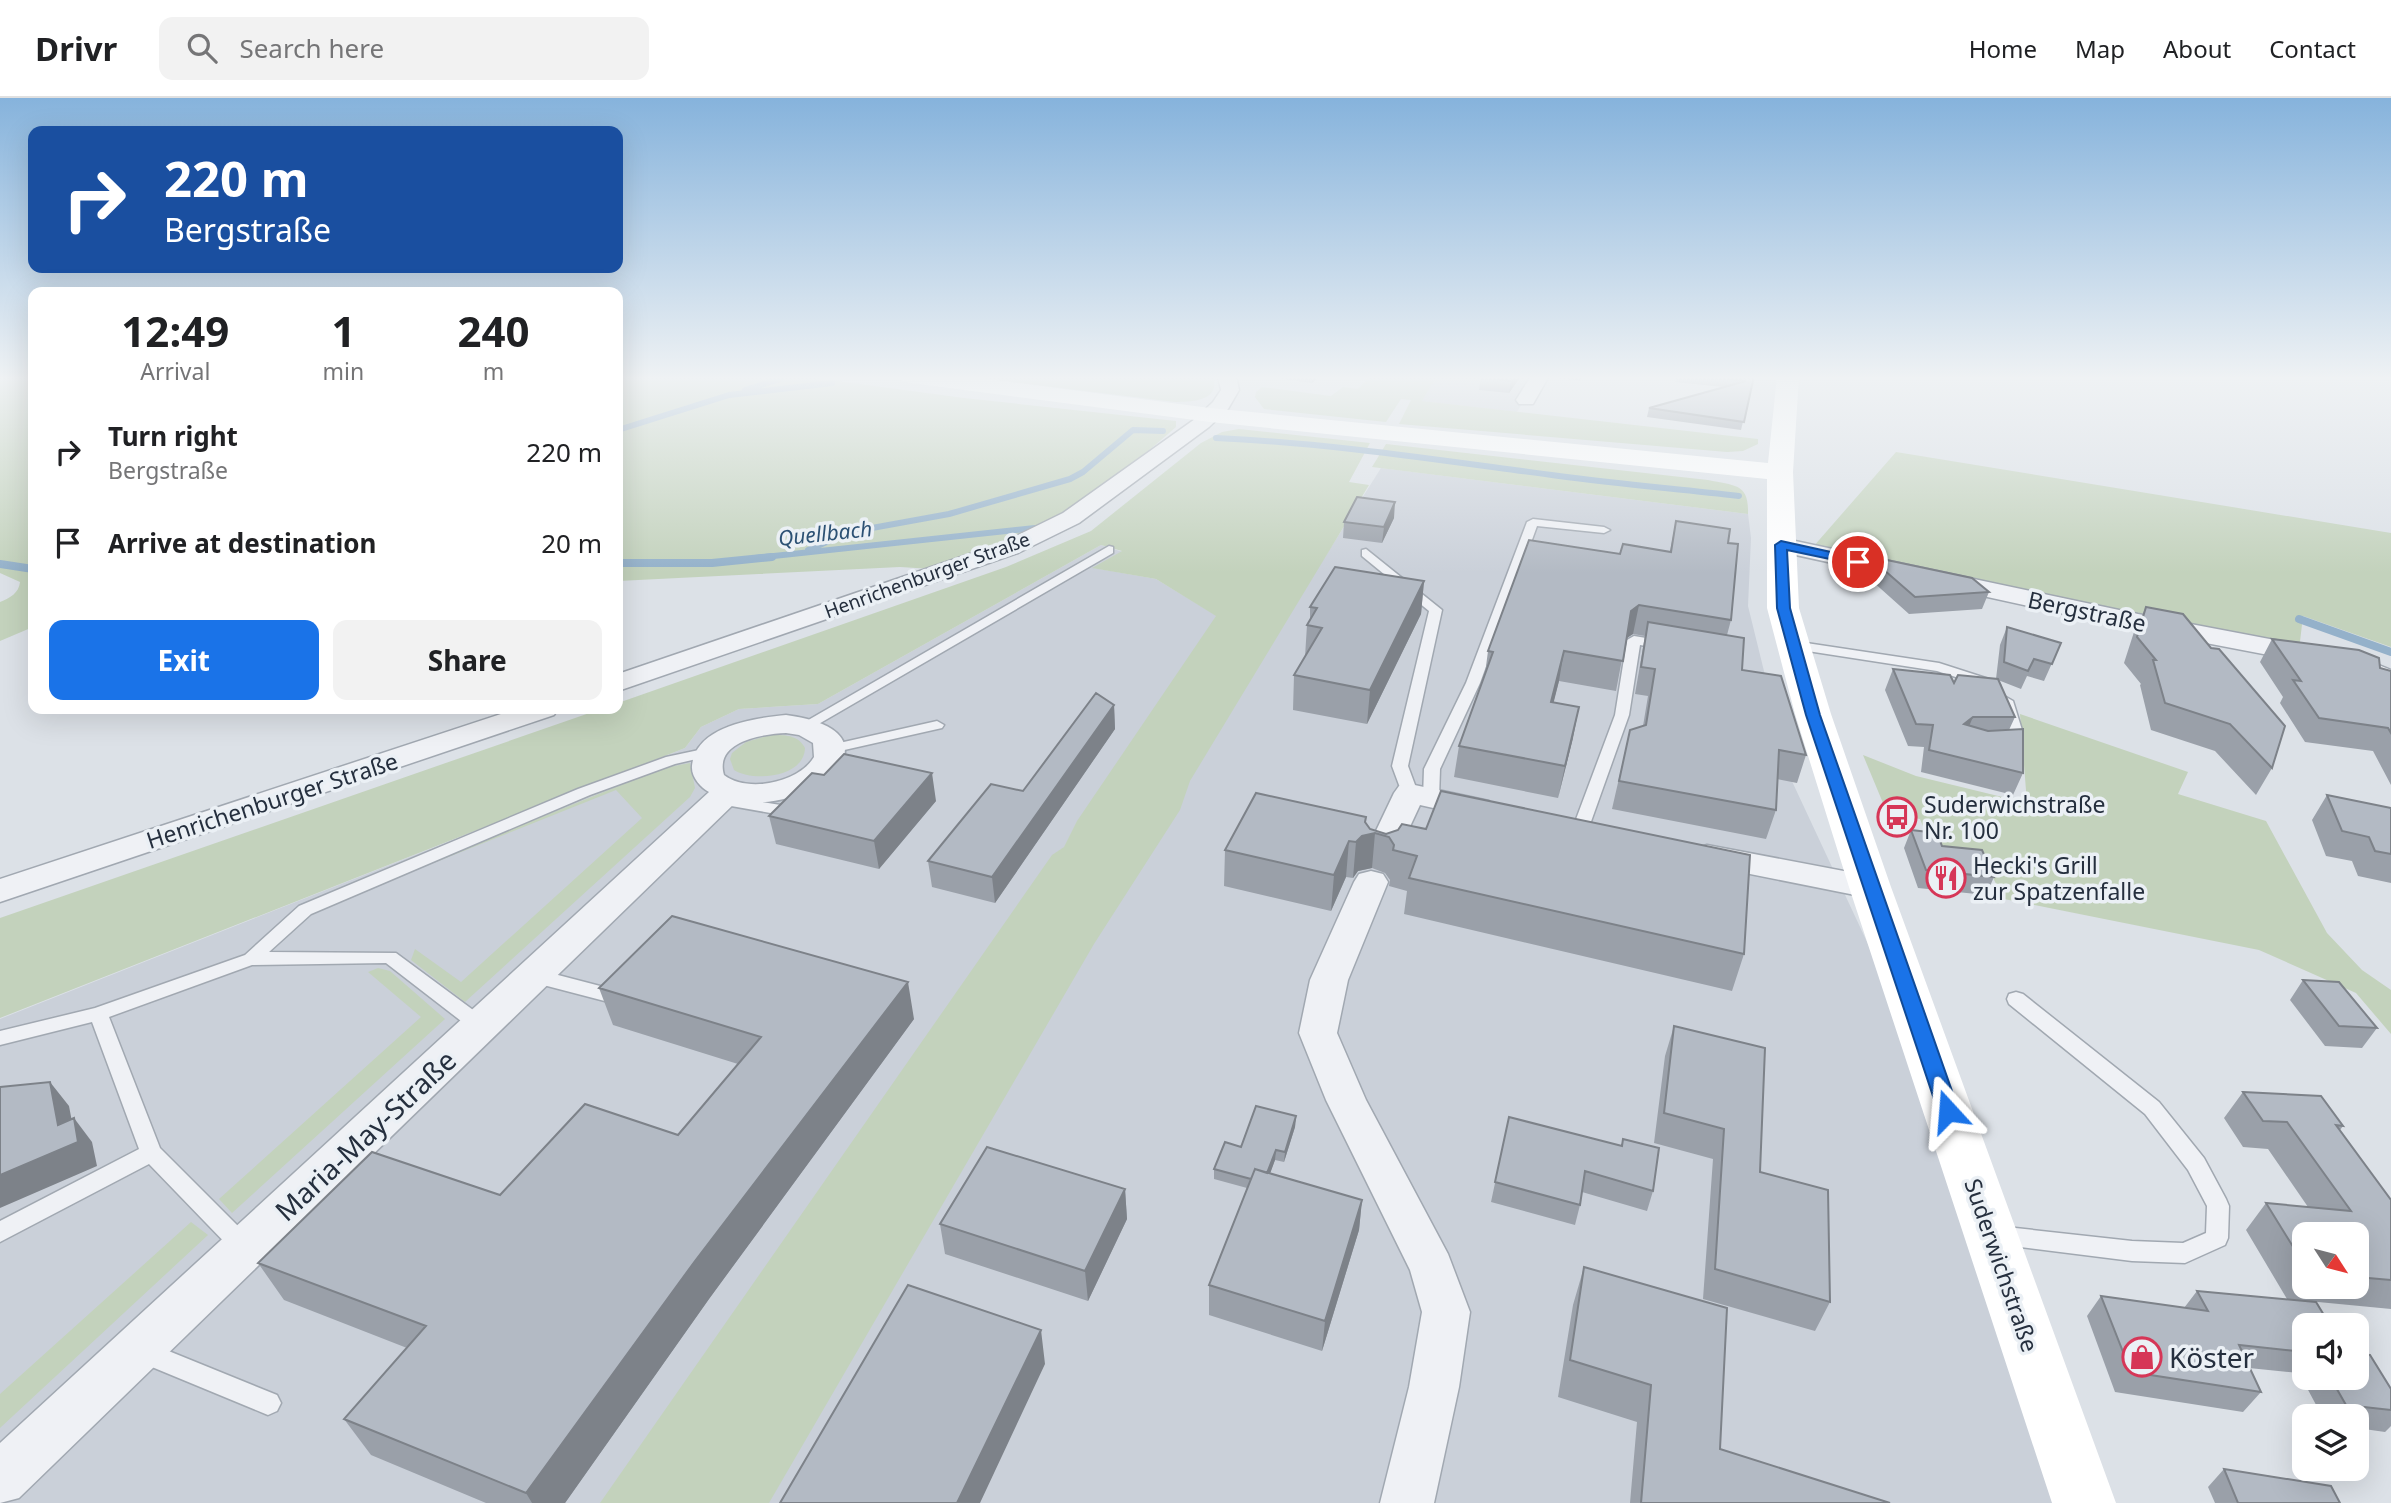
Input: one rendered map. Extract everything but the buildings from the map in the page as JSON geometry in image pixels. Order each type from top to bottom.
[{"type":"main road","points":[[1476,442],[1780,472]]},
{"type":"main road","name":"Suderwichstraße","points":[[1783,442],[1780,472],[1783,608],[1793,645],[1813,715],[1871,887],[2084,1503]]},
{"type":"street","name":"Henrichenburger Straße","points":[[623,681],[1010,548],[1072,518],[1174,442]]},
{"type":"street","name":"Bergstraße","points":[[1781,545],[2150,625],[2354,663],[2391,680]]},
{"type":"street","name":"Henrichenburger Straße","points":[[0,891],[529,714]]},
{"type":"street","points":[[765,725],[805,726],[828,739],[831,749],[828,762],[822,768],[797,785],[775,791],[725,795],[707,774],[707,762],[713,751],[735,735],[765,725]]},
{"type":"street","name":"Maria-May-Straße","points":[[0,1479],[725,795]]},
{"type":"street","points":[[1406,1503],[1434,1387],[1446,1312],[1432,1268],[1346,1100],[1318,1033],[1329,980],[1376,869],[1420,795],[1512,815]]},
{"type":"street","points":[[1675,850],[1871,887]]},
{"type":"lane","points":[[1420,795],[1473,683],[1533,522],[1604,530]]},
{"type":"lane","points":[[805,726],[1109,550]]},
{"type":"lane","points":[[1366,553],[1436,610],[1400,766],[1420,795]]},
{"type":"lane","points":[[1580,830],[1622,715],[1634,640],[1675,647]]},
{"type":"lane","points":[[1793,645],[1939,667],[2001,688],[2015,730],[2015,745],[1990,745]]},
{"type":"lane","points":[[831,749],[937,725]]},
{"type":"lane","points":[[251,958],[306,910],[584,792],[671,760],[713,751]]},
{"type":"lane","points":[[725,795],[793,812]]},
{"type":"lane","points":[[0,1038],[98,1014],[251,958],[390,957],[481,1026]]},
{"type":"lane","points":[[535,976],[621,998]]},
{"type":"lane","points":[[1992,1235],[2132,1251],[2185,1253],[2217,1238],[2218,1206],[2196,1164],[2152,1108],[2016,999]]},
{"type":"lane","points":[[98,1014],[151,1153],[244,1247]]},
{"type":"lane","points":[[0,1232],[151,1153]]},
{"type":"lane","points":[[138,1349],[268,1404]]},
{"type":"shaded area","points":[[1381,468],[1748,514],[1751,538],[1748,606],[1790,777],[1924,1064],[2071,1503],[0,1503],[0,1019],[685,748],[701,727],[739,709],[818,704],[1101,545],[1123,552],[1094,568],[1156,579],[1217,616],[1282,625]]},
{"type":"green space","points":[[0,442],[28,442],[28,629],[0,641],[0,602],[13,595],[20,582],[0,573]]},
{"type":"green space","points":[[623,442],[1159,442],[1056,519],[1014,541],[932,569],[900,567],[623,581]]},
{"type":"green space","points":[[1605,442],[1758,442],[1743,451]]},
{"type":"green space","points":[[1201,443],[1370,443],[1349,482],[1369,485],[1190,781],[1180,810],[1094,944],[769,1503],[600,1503],[1052,855],[1064,847],[1077,821],[1216,616],[1156,579],[1092,568],[1122,551],[1101,545],[818,704],[739,709],[701,727],[685,748],[0,1018],[0,918],[587,714],[623,714],[623,701],[1006,567],[1091,531]]},
{"type":"green space","points":[[1386,444],[1708,480],[1733,485],[1743,491],[1748,504],[1748,514],[1372,467]]},
{"type":"green space","points":[[1896,452],[2391,533],[2391,647],[2303,616],[2299,650],[1813,547]]},
{"type":"green space","points":[[2020,714],[2188,772],[2178,794],[2266,821],[2327,933],[2362,970],[2391,990],[2391,1034],[2356,993],[2259,950],[2004,899],[1982,857],[1933,851],[1920,819],[1888,815],[1863,755],[1916,776],[2027,803]]},
{"type":"green space","points":[[770,735],[790,736],[802,743],[805,748],[796,766],[776,775],[765,776],[742,774],[734,770],[730,759],[732,753],[746,742]]},
{"type":"green space","points":[[690,763],[695,788],[690,797],[465,1002],[411,960],[415,949],[461,982],[642,818],[616,790],[406,874],[405,872],[663,768]]},
{"type":"green space","points":[[378,968],[390,971],[445,1019],[232,1213],[219,1199],[421,1017],[368,972]]},
{"type":"green space","points":[[191,1222],[208,1235],[0,1428],[0,1394]]},
{"type":"waterway","points":[[808,550],[850,532],[949,514],[1070,479],[1083,472],[1119,442]]},
{"type":"waterway","points":[[1276,442],[1739,496]]},
{"type":"waterway","name":"Quellbach","points":[[755,558],[1035,528]]},
{"type":"waterway","name":"Quellbach","points":[[623,563],[712,563],[772,557]]},
{"type":"waterway","name":"Quellbach","points":[[0,564],[28,568]]},
{"type":"waterway","points":[[2299,619],[2391,652]]},
{"type":"place","name":"Suderwichstraße Nr. 100","points":[[1897,817]]},
{"type":"place","name":"Hecki's Grill zur Spatzenfalle","points":[[1946,878]]},
{"type":"place","name":"Köster","points":[[2142,1357]]},
{"type":"route","points":[[1858,562],[1781,545],[1783,608],[1813,715],[1948,1111]]}]
